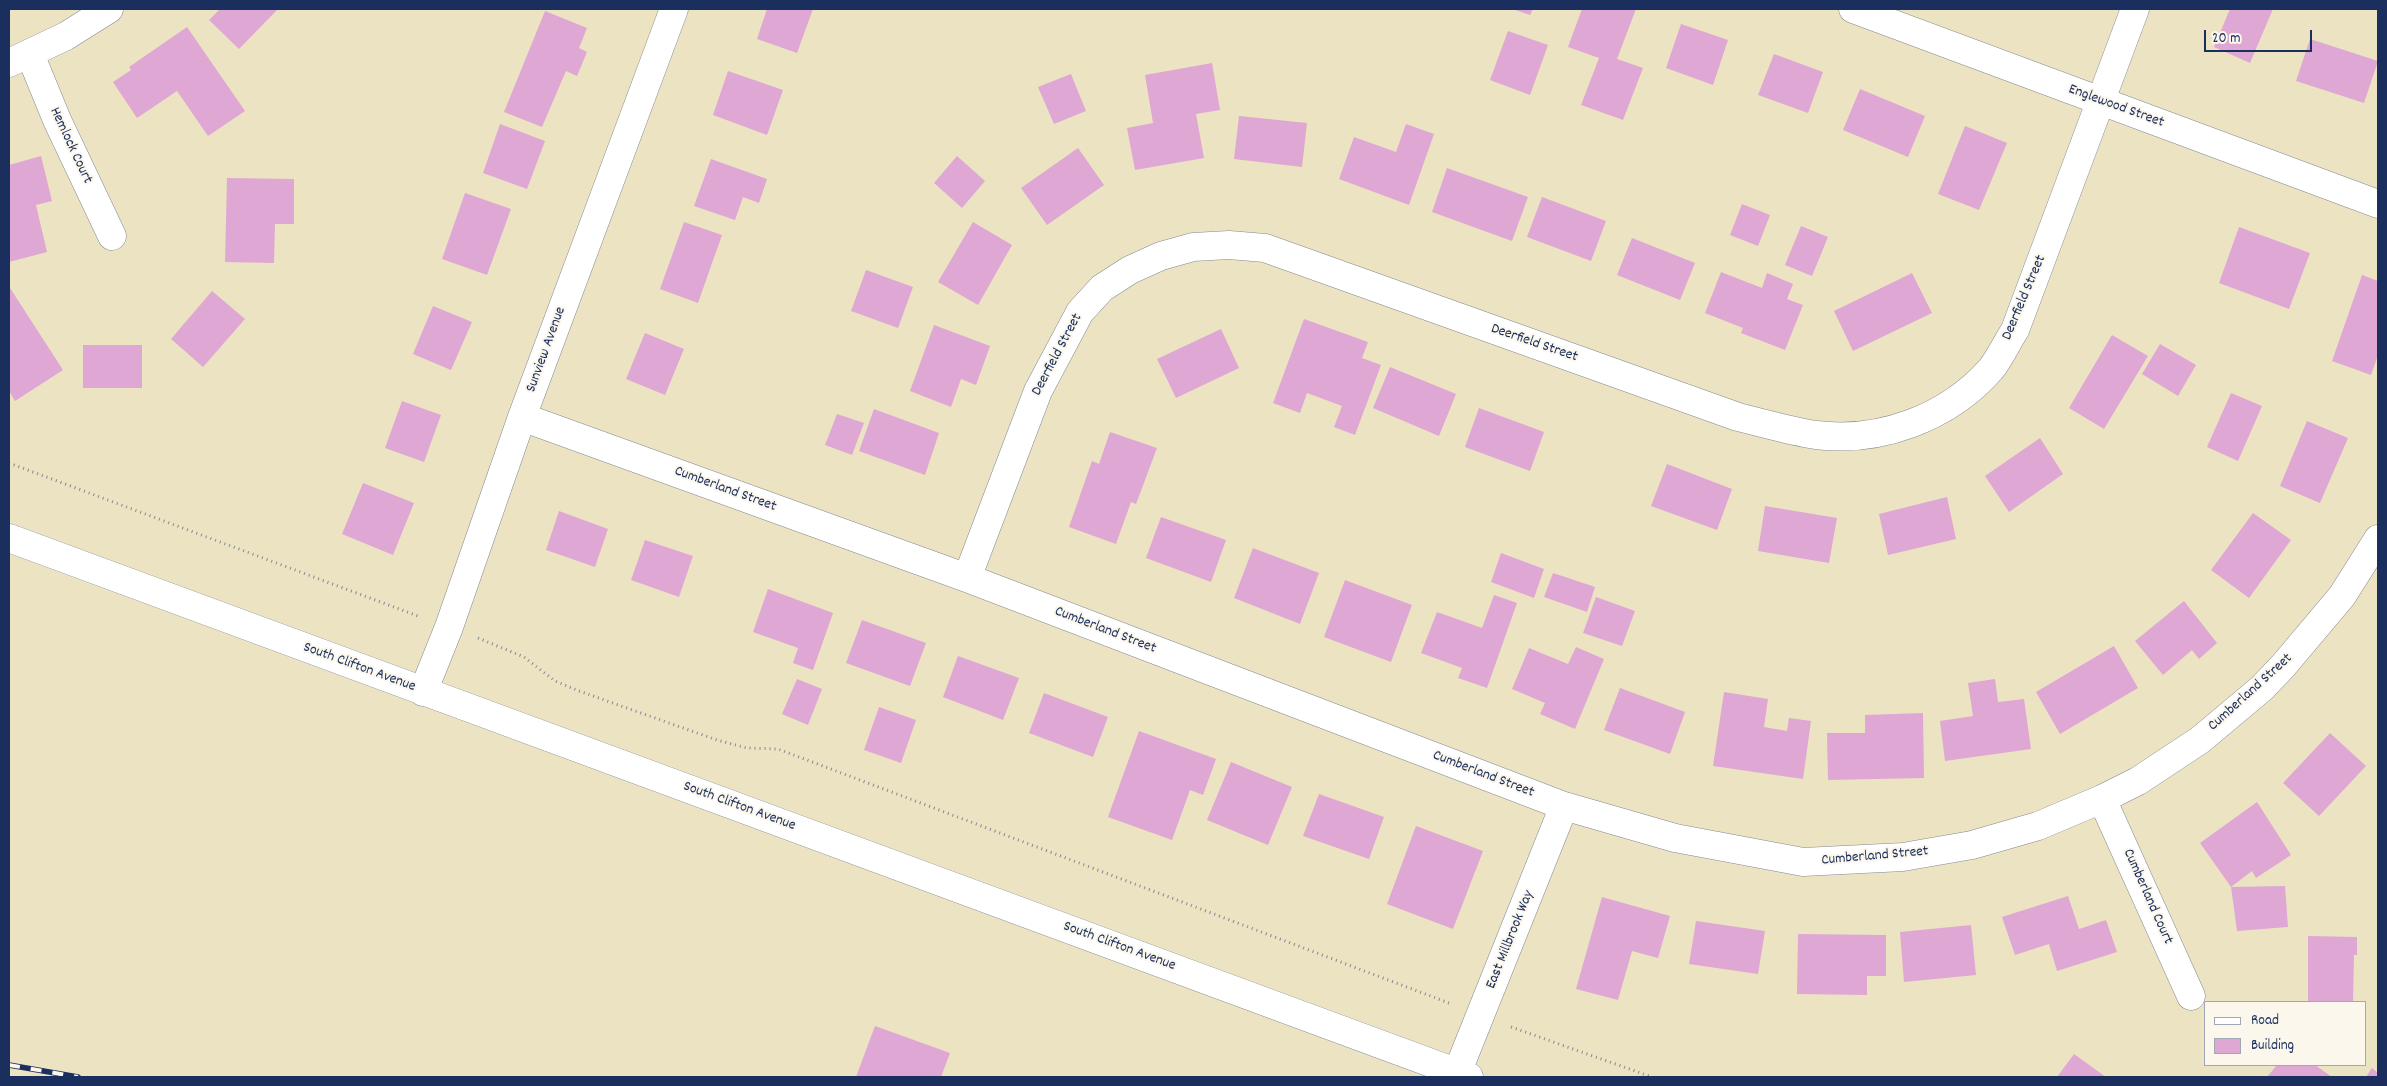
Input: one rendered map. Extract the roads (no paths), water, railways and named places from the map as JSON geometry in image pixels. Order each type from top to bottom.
[{"type":"street","points":[[19,59],[66,36],[109,9]]},
{"type":"street","name":"Sunview Avenue","points":[[423,692],[449,627],[522,418],[674,9]]},
{"type":"street","name":"Englewood Street","points":[[1853,9],[2378,204]]},
{"type":"street","name":"Deerfield Street","points":[[966,578],[1038,391],[1080,312],[1102,288],[1130,270],[1161,256],[1193,247],[1229,245],[1265,248],[1738,417],[1769,425],[1817,435],[1845,435],[1883,432],[1920,421],[1959,399],[1991,368],[2015,330],[2135,9]]},
{"type":"street","name":"Hemlock Court","points":[[19,59],[57,120],[112,236]]},
{"type":"street","name":"Cumberland Street","points":[[522,418],[966,578],[1564,806],[1675,838],[1803,862],[1903,858],[1972,846],[2038,826],[2102,799],[2138,781],[2200,740],[2262,688],[2291,658],[2342,596],[2378,539]]},
{"type":"street","name":"South Clifton Avenue","points":[[9,538],[1463,1075]]},
{"type":"street","name":"Cumberland Court","points":[[2102,799],[2191,996]]},
{"type":"street","name":"East Millbrook Way","points":[[1463,1075],[1481,1015],[1564,806]]},
{"type":"railway","points":[[9,1065],[78,1077]]}]
